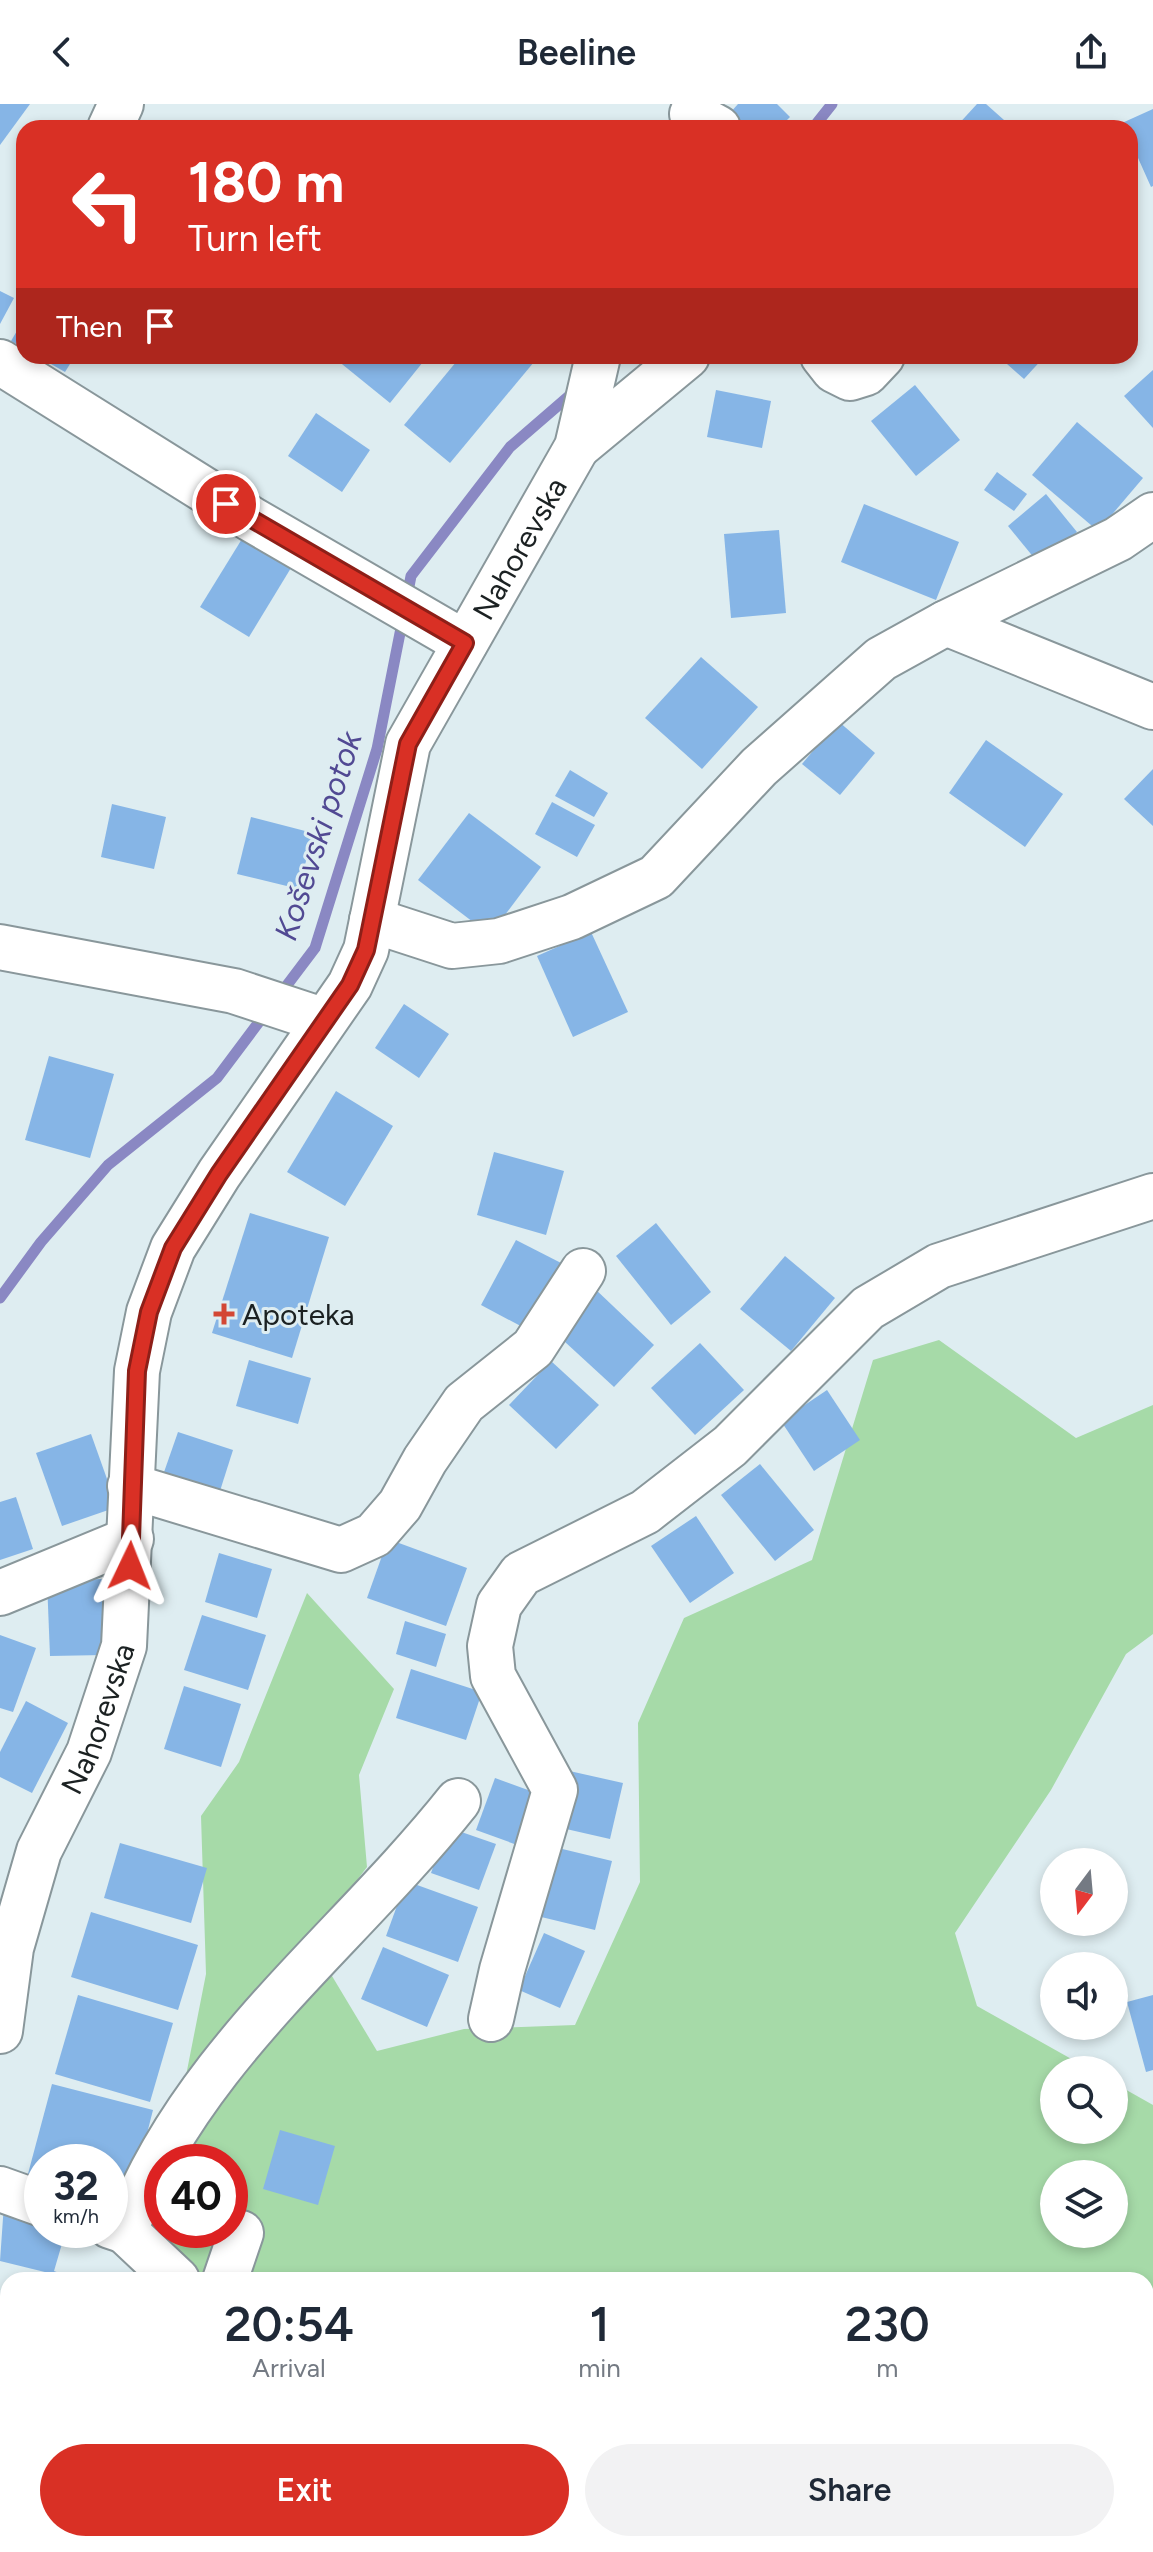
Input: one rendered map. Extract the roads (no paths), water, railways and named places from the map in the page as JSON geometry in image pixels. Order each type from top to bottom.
[{"type":"street","points":[[0,362],[251,519],[465,643]]},
{"type":"street","name":"Nahorevska","points":[[0,2031],[11,1948],[39,1851],[89,1752],[124,1646],[137,1371],[149,1312],[173,1248],[311,1016],[350,985],[366,950],[408,744],[579,440],[596,364]]},
{"type":"street","points":[[579,440],[677,364]]},
{"type":"street","points":[[829,364],[850,378],[866,373],[874,364]]},
{"type":"street","points":[[372,920],[432,940],[499,941],[572,917],[656,877],[759,767],[870,668],[946,623],[1118,539],[1153,515]]},
{"type":"street","points":[[946,623],[1153,707]]},
{"type":"street","points":[[0,947],[234,991],[311,1016]]},
{"type":"street","points":[[491,2019],[502,1970],[555,1790],[493,1676],[490,1646],[499,1605],[521,1574],[645,1512],[730,1446],[868,1308],[939,1266],[1153,1196]]},
{"type":"street","points":[[130,1486],[341,1550],[374,1535],[400,1505],[425,1460],[464,1403],[533,1348],[583,1271]]},
{"type":"street","points":[[0,1593],[131,1539]]},
{"type":"street","points":[[128,2210],[184,2115],[245,2035],[458,1801]]},
{"type":"street","points":[[0,2189],[24,2198]]},
{"type":"street","points":[[128,2238],[168,2272]]},
{"type":"street","points":[[228,2272],[236,2248]]},
{"type":"waterway","name":"Koševski potok","points":[[819,120],[832,104]]},
{"type":"waterway","name":"Koševski potok","points":[[407,597],[411,576],[510,447],[576,390]]},
{"type":"waterway","name":"Koševski potok","points":[[278,997],[315,948],[377,749],[403,618]]},
{"type":"waterway","name":"Koševski potok","points":[[0,1298],[41,1242],[108,1165],[217,1078],[268,1010]]},
{"type":"place","name":"Apoteka","points":[[224,1314]]}]
